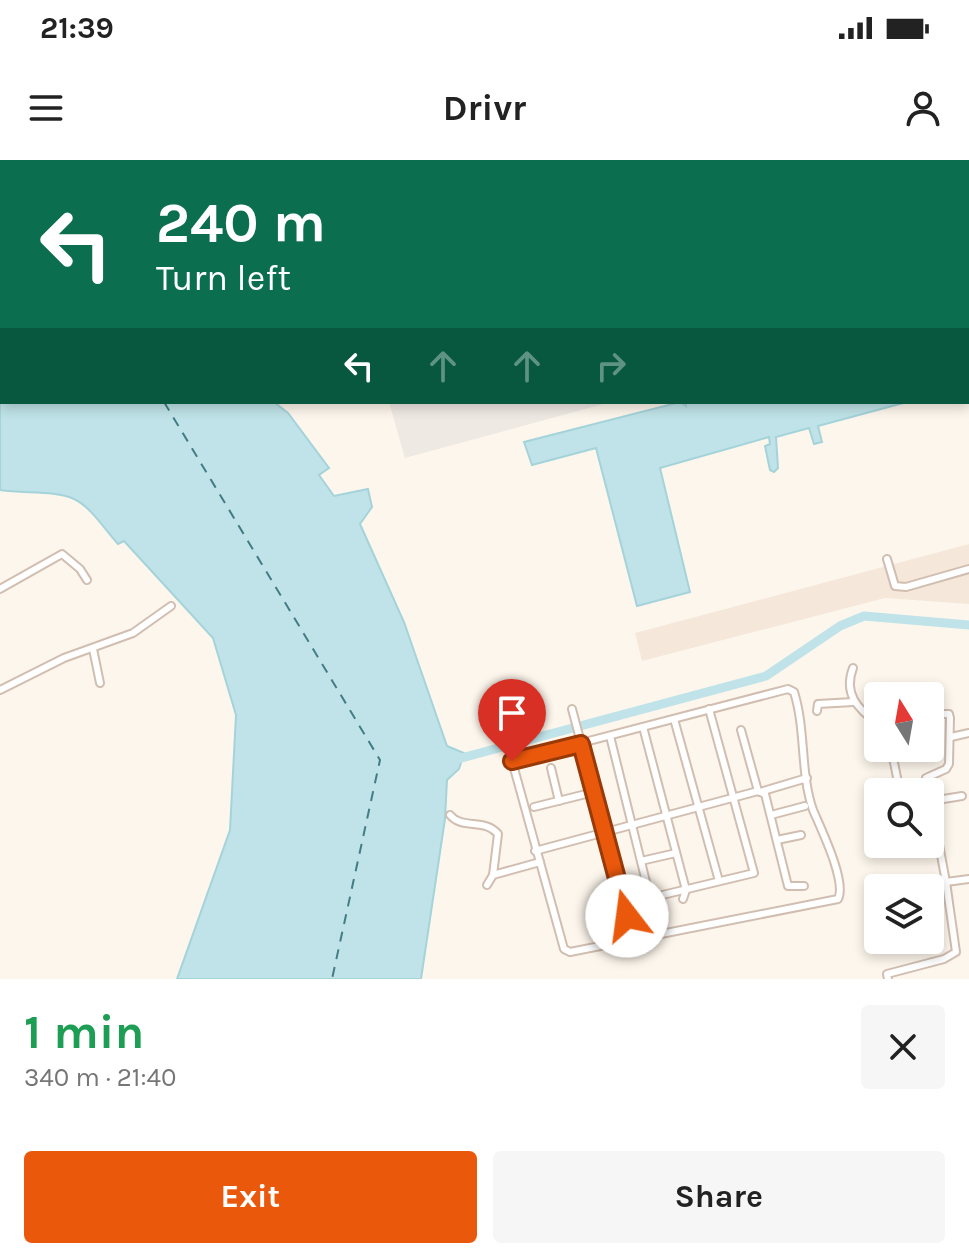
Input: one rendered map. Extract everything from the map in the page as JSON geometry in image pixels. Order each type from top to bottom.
[{"type":"street","points":[[0,589],[62,554],[87,580]]},
{"type":"street","points":[[887,559],[895,586],[906,587],[969,569]]},
{"type":"street","points":[[0,690],[64,658],[133,633],[171,606]]},
{"type":"street","points":[[93,649],[100,683]]},
{"type":"street","points":[[853,668],[849,678],[853,702],[864,712]]},
{"type":"street","points":[[788,689],[794,692],[803,718],[809,797],[840,882],[838,899],[570,952],[561,946],[512,761],[674,719],[788,689]]},
{"type":"street","points":[[817,711],[818,704],[853,702]]},
{"type":"street","points":[[610,736],[650,898],[754,872],[709,709]]},
{"type":"street","points":[[573,713],[627,916]]},
{"type":"street","points":[[926,778],[948,767],[951,737],[949,714],[944,714]]},
{"type":"street","points":[[674,719],[719,881]]},
{"type":"street","points":[[643,727],[686,890],[683,899]]},
{"type":"street","points":[[741,730],[759,791],[765,794],[789,887],[804,886]]},
{"type":"street","points":[[951,737],[969,733]]},
{"type":"street","points":[[551,768],[559,801]]},
{"type":"street","points":[[535,851],[807,778]]},
{"type":"street","points":[[534,807],[594,792]]},
{"type":"street","points":[[944,797],[962,796]]},
{"type":"street","points":[[771,815],[805,806]]},
{"type":"street","points":[[450,815],[459,823],[495,829],[499,839],[493,875],[487,885]]},
{"type":"street","points":[[777,840],[801,835]]},
{"type":"street","points":[[641,861],[676,853]]},
{"type":"street","points":[[888,977],[954,955],[957,948],[941,858]]},
{"type":"street","points":[[493,875],[540,862]]},
{"type":"street","points":[[946,882],[969,879]]},
{"type":"shaded area","points":[[390,404],[604,404],[405,458]]},
{"type":"shaded area","points":[[969,544],[969,604],[885,598],[642,661],[635,633]]},
{"type":"water","points":[[0,404],[277,404],[288,413],[329,468],[319,475],[334,496],[368,489],[372,507],[360,524],[404,622],[447,746],[464,753],[459,769],[447,780],[445,819],[421,979],[177,979],[230,830],[236,715],[213,638],[124,541],[118,544],[80,502],[58,494],[0,490]]},
{"type":"water","points":[[672,404],[900,404],[818,426],[822,442],[814,444],[809,428],[776,437],[778,468],[774,472],[770,470],[765,446],[770,444],[769,437],[660,468],[690,592],[637,606],[596,448],[532,465],[524,442]]},
{"type":"waterway","points":[[454,760],[766,676],[840,626],[864,616],[969,625]]},
{"type":"ferry route","points":[[165,404],[380,760],[332,979]]},
{"type":"route","points":[[512,761],[581,744],[627,916]]}]
